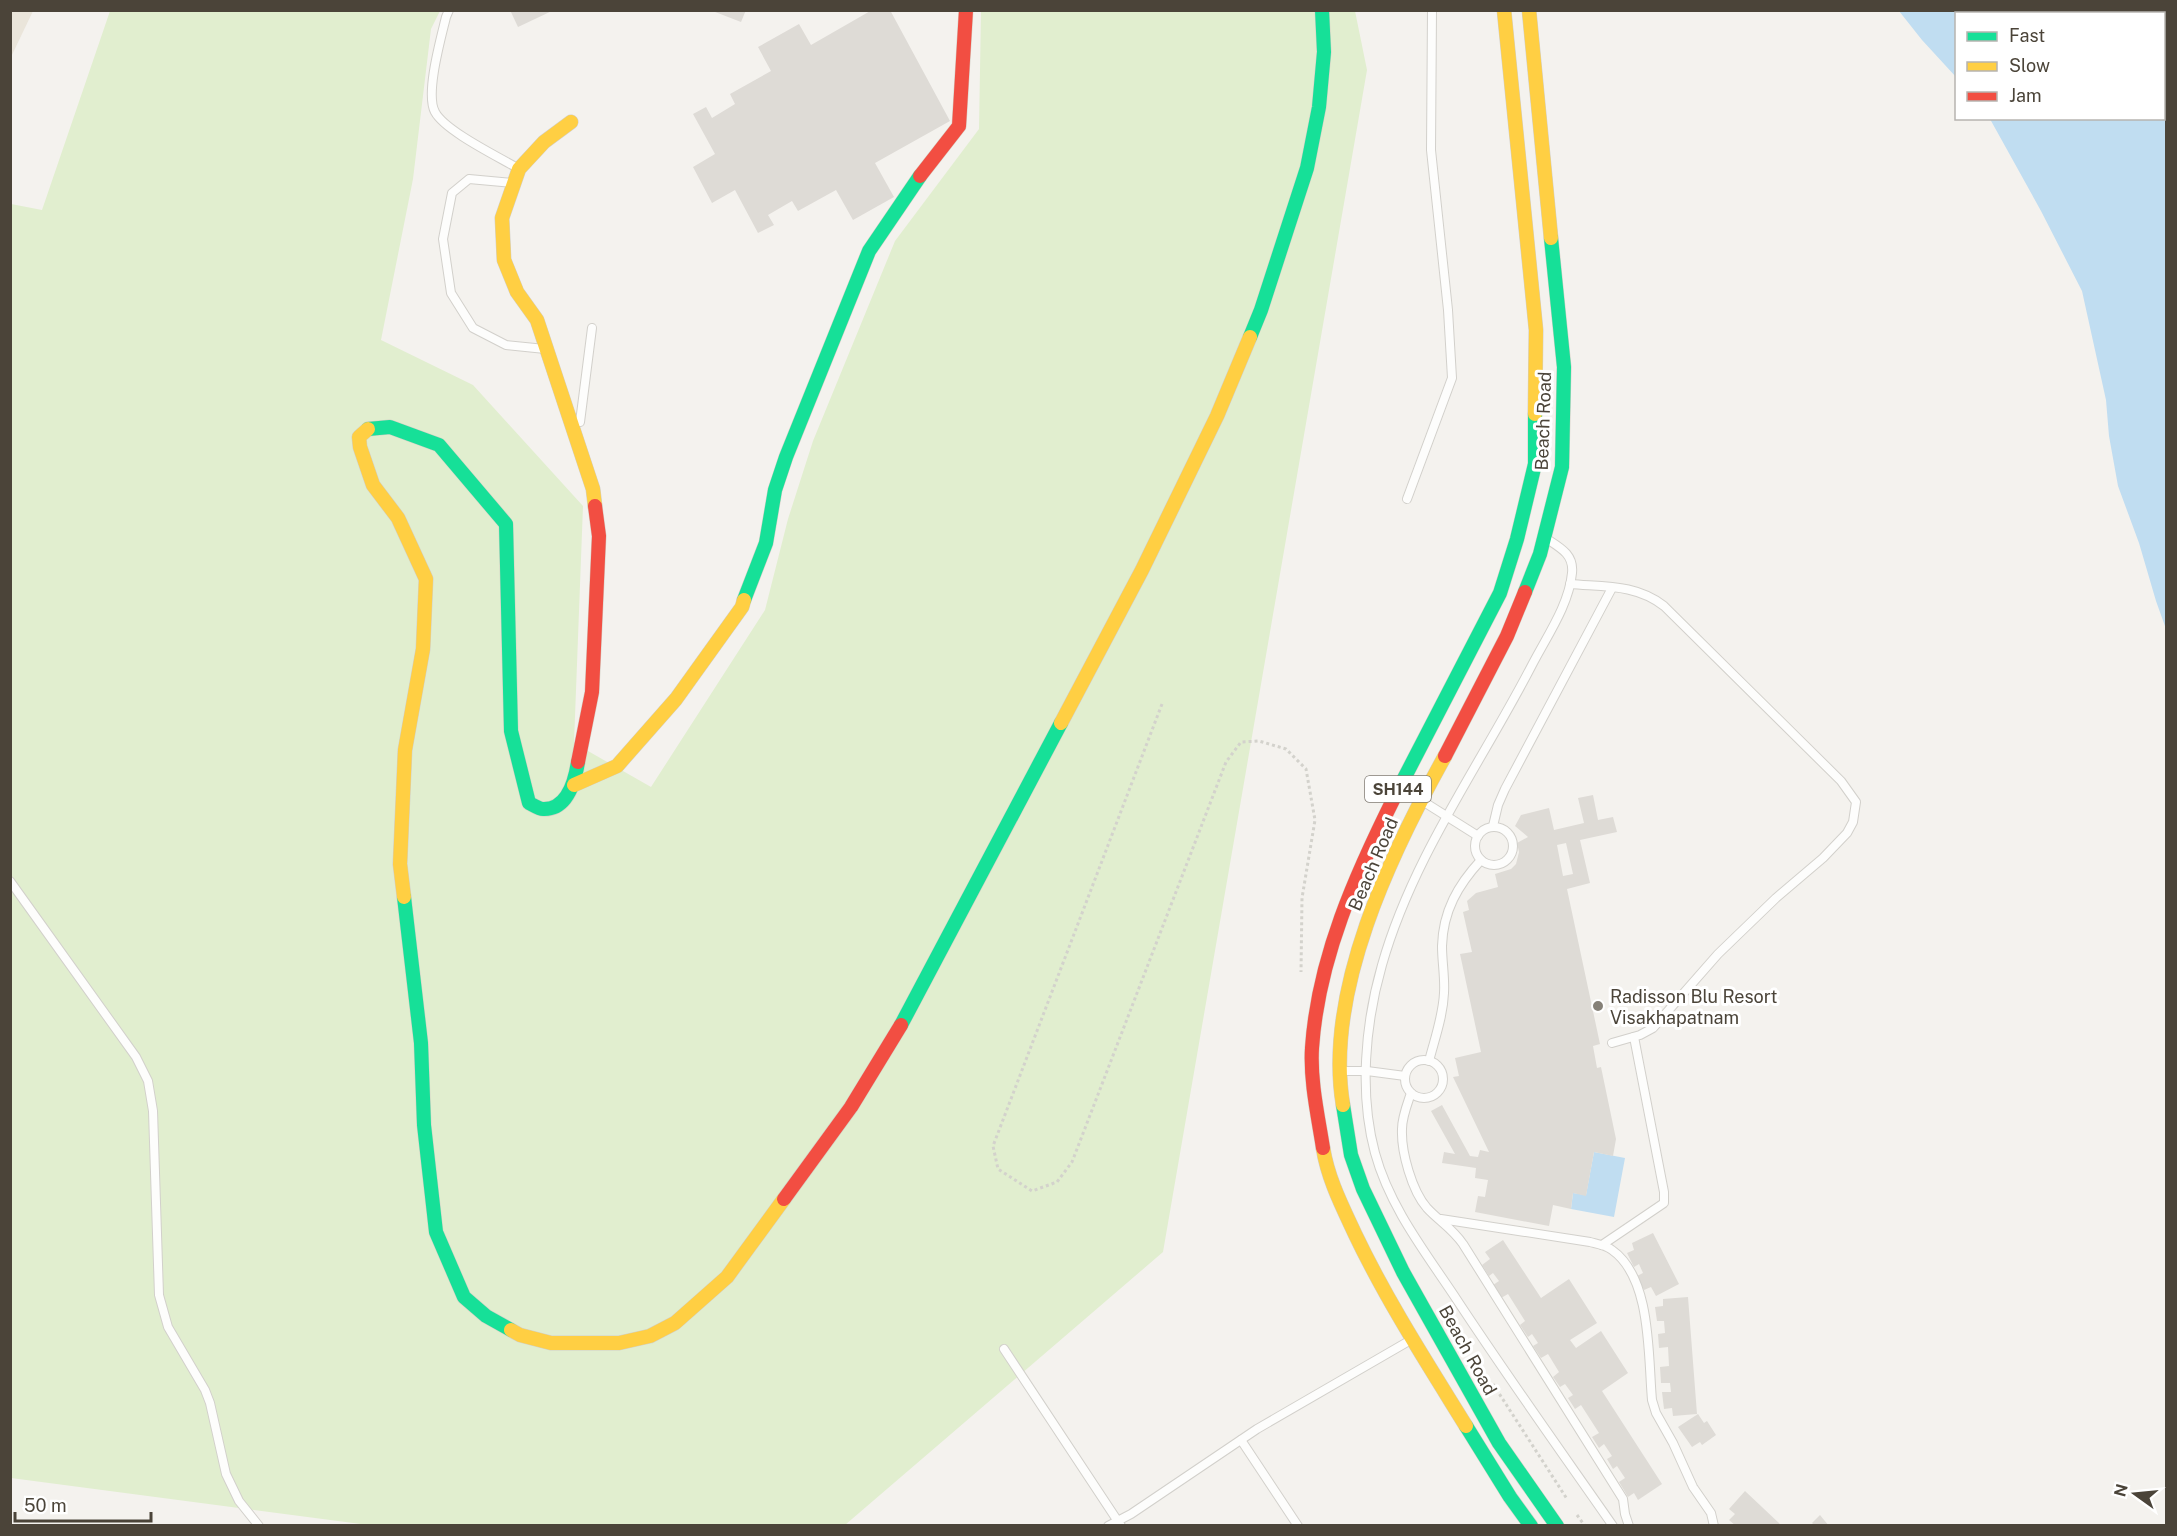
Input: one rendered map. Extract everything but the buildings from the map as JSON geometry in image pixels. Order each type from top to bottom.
[{"type":"street","points":[[574,785],[617,766],[676,699],[741,607],[766,543],[775,490],[786,457],[869,251],[928,165],[959,126],[966,10]]},
{"type":"street","points":[[570,122],[544,142],[519,169],[502,218],[504,260],[517,292],[537,320],[578,438],[593,489],[598,536],[592,692],[574,785],[559,805],[542,809],[529,803],[511,731],[506,524],[439,445],[390,428],[368,429],[359,436],[360,447],[373,484],[398,518],[426,579],[423,649],[405,750],[400,864],[421,1042],[424,1125],[436,1232],[464,1297],[486,1316],[520,1335],[551,1343],[619,1342],[650,1336],[675,1323],[727,1277],[851,1107],[904,1021],[969,902],[1142,570],[1217,416],[1261,310],[1307,168],[1320,96],[1324,52],[1322,10]]},
{"type":"street","name":"SH144","points":[[1504,10],[1536,330],[1535,464],[1517,539],[1500,593],[1372,840],[1336,927],[1319,993],[1312,1050],[1316,1105],[1326,1167],[1338,1198],[1375,1275],[1412,1340],[1510,1497],[1531,1526]]},
{"type":"street","name":"Beach Road","points":[[1528,10],[1564,367],[1562,467],[1540,554],[1508,636],[1421,801],[1379,893],[1347,989],[1340,1033],[1339,1083],[1351,1155],[1363,1189],[1403,1272],[1499,1443],[1557,1526]]},
{"type":"street","points":[[1426,732],[1450,748]]},
{"type":"lane","points":[[449,10],[432,78],[434,111],[449,128],[519,169]]},
{"type":"lane","points":[[1407,499],[1452,378],[1448,310],[1431,150],[1432,10]]},
{"type":"lane","points":[[514,183],[469,179],[452,193],[443,239],[451,293],[473,328],[506,345],[548,350]]},
{"type":"lane","points":[[578,438],[592,328]]},
{"type":"lane","points":[[1544,538],[1562,549],[1571,558],[1573,570],[1570,584],[1562,606],[1519,691],[1446,816],[1392,933],[1373,1005],[1367,1071],[1369,1113],[1375,1152],[1396,1209],[1500,1365],[1613,1526]]},
{"type":"lane","points":[[1570,584],[1638,591],[1651,596],[1664,606],[1841,781],[1856,802],[1853,822],[1847,833],[1804,877],[1776,898],[1718,954],[1653,1028],[1634,1037],[1612,1043]]},
{"type":"lane","points":[[1493,826],[1505,789],[1612,588]]},
{"type":"lane","points":[[1421,801],[1478,836]]},
{"type":"lane","points":[[1493,826],[1510,834],[1513,840],[1513,852],[1505,862],[1493,865],[1481,860],[1476,848],[1478,836],[1482,831],[1493,826]]},
{"type":"lane","points":[[1429,1061],[1442,1011],[1443,925],[1459,887],[1481,860]]},
{"type":"lane","points":[[10,881],[136,1057],[148,1081],[153,1111],[159,1295],[168,1327],[205,1390],[210,1403],[226,1474],[239,1501],[259,1526]]},
{"type":"lane","points":[[1602,1245],[1664,1203],[1664,1192],[1634,1037]]},
{"type":"lane","points":[[1423,1060],[1429,1061],[1442,1073],[1442,1086],[1434,1095],[1422,1098],[1411,1093],[1405,1082],[1405,1076],[1411,1065],[1423,1060]]},
{"type":"lane","points":[[1340,1071],[1367,1071],[1405,1076]]},
{"type":"lane","points":[[1411,1093],[1402,1129],[1405,1160],[1418,1193],[1426,1207],[1454,1230],[1463,1244],[1623,1499],[1629,1526]]},
{"type":"lane","points":[[1440,1219],[1602,1245],[1613,1250],[1628,1269],[1642,1299],[1652,1401],[1656,1413],[1693,1487],[1711,1513],[1714,1526]]},
{"type":"lane","points":[[1108,1526],[1119,1523],[1257,1429],[1412,1340]]},
{"type":"lane","points":[[1004,1349],[1119,1523]]},
{"type":"lane","points":[[1241,1440],[1298,1526]]},
{"type":"path","points":[[1162,704],[993,1146],[998,1169],[1032,1191],[1057,1182],[1072,1162],[1226,762],[1241,742],[1259,741],[1286,749],[1306,769],[1315,820],[1302,898],[1300,976]]},
{"type":"path","points":[[1488,1377],[1570,1504]]},
{"type":"path","points":[[1576,1513],[1585,1526]]},
{"type":"shaded area","points":[[10,11],[33,11],[11,57]]},
{"type":"green space","points":[[110,11],[440,11],[431,29],[413,179],[381,340],[473,385],[583,506],[574,743],[651,787],[765,610],[788,519],[813,441],[895,241],[979,129],[981,11],[1355,11],[1367,70],[1163,1252],[845,1525],[376,1526],[11,1478],[11,204],[42,210]]},
{"type":"water","points":[[1899,11],[2166,11],[2166,629],[2118,486],[2109,436],[2106,400],[2082,291],[1991,120],[2165,120],[2165,12],[1955,12],[1955,76]]},
{"type":"water","points":[[1594,1152],[1625,1158],[1614,1217],[1571,1209],[1573,1193],[1586,1195]]},
{"type":"traffic: fast","points":[[1250,337],[1307,168],[1319,107],[1324,52],[1322,10]]},
{"type":"traffic: fast","points":[[744,600],[766,543],[775,490],[786,457],[869,251],[920,176]]},
{"type":"traffic: fast","points":[[1525,592],[1540,554],[1562,467],[1564,367],[1551,238]]},
{"type":"traffic: fast","points":[[1396,794],[1500,593],[1517,539],[1535,464],[1535,414]]},
{"type":"traffic: fast","points":[[368,429],[390,427],[439,445],[506,524],[511,731],[529,803],[543,809],[559,805],[569,793],[578,762]]},
{"type":"traffic: fast","points":[[901,1025],[1061,723]]},
{"type":"traffic: fast","points":[[404,897],[421,1043],[424,1125],[436,1232],[464,1297],[486,1316],[511,1330]]},
{"type":"traffic: fast","points":[[1343,1105],[1351,1155],[1363,1189],[1403,1272],[1499,1443],[1557,1526]]},
{"type":"traffic: fast","points":[[1466,1426],[1510,1497],[1531,1526]]},
{"type":"traffic: slow","points":[[1504,10],[1536,330],[1535,414]]},
{"type":"traffic: slow","points":[[1529,10],[1551,238]]},
{"type":"traffic: slow","points":[[571,122],[544,142],[519,169],[502,218],[504,260],[517,292],[537,320],[593,489],[595,506]]},
{"type":"traffic: slow","points":[[1061,723],[1142,570],[1217,416],[1250,337]]},
{"type":"traffic: slow","points":[[368,429],[359,437],[360,447],[373,485],[398,518],[426,579],[423,649],[405,750],[400,864],[404,897]]},
{"type":"traffic: slow","points":[[574,785],[617,766],[676,699],[742,607],[744,600]]},
{"type":"traffic: slow","points":[[1343,1105],[1340,1062],[1343,1016],[1353,970],[1384,879],[1424,794],[1445,756]]},
{"type":"traffic: slow","points":[[1323,1148],[1336,1192],[1367,1259],[1408,1332],[1466,1426]]},
{"type":"traffic: slow","points":[[511,1330],[520,1335],[551,1343],[619,1343],[650,1336],[675,1323],[727,1277],[784,1199]]},
{"type":"traffic: jam","points":[[920,176],[959,126],[966,10]]},
{"type":"traffic: jam","points":[[578,762],[592,692],[599,536],[595,506]]},
{"type":"traffic: jam","points":[[1445,756],[1507,636],[1525,592]]},
{"type":"traffic: jam","points":[[1323,1148],[1312,1073],[1312,1048],[1322,982],[1341,917],[1353,886],[1396,794]]},
{"type":"traffic: jam","points":[[784,1199],[851,1107],[901,1025]]},
{"type":"place","name":"Radisson Blu Resort Visakhapatnam","points":[[1598,1006]]}]
